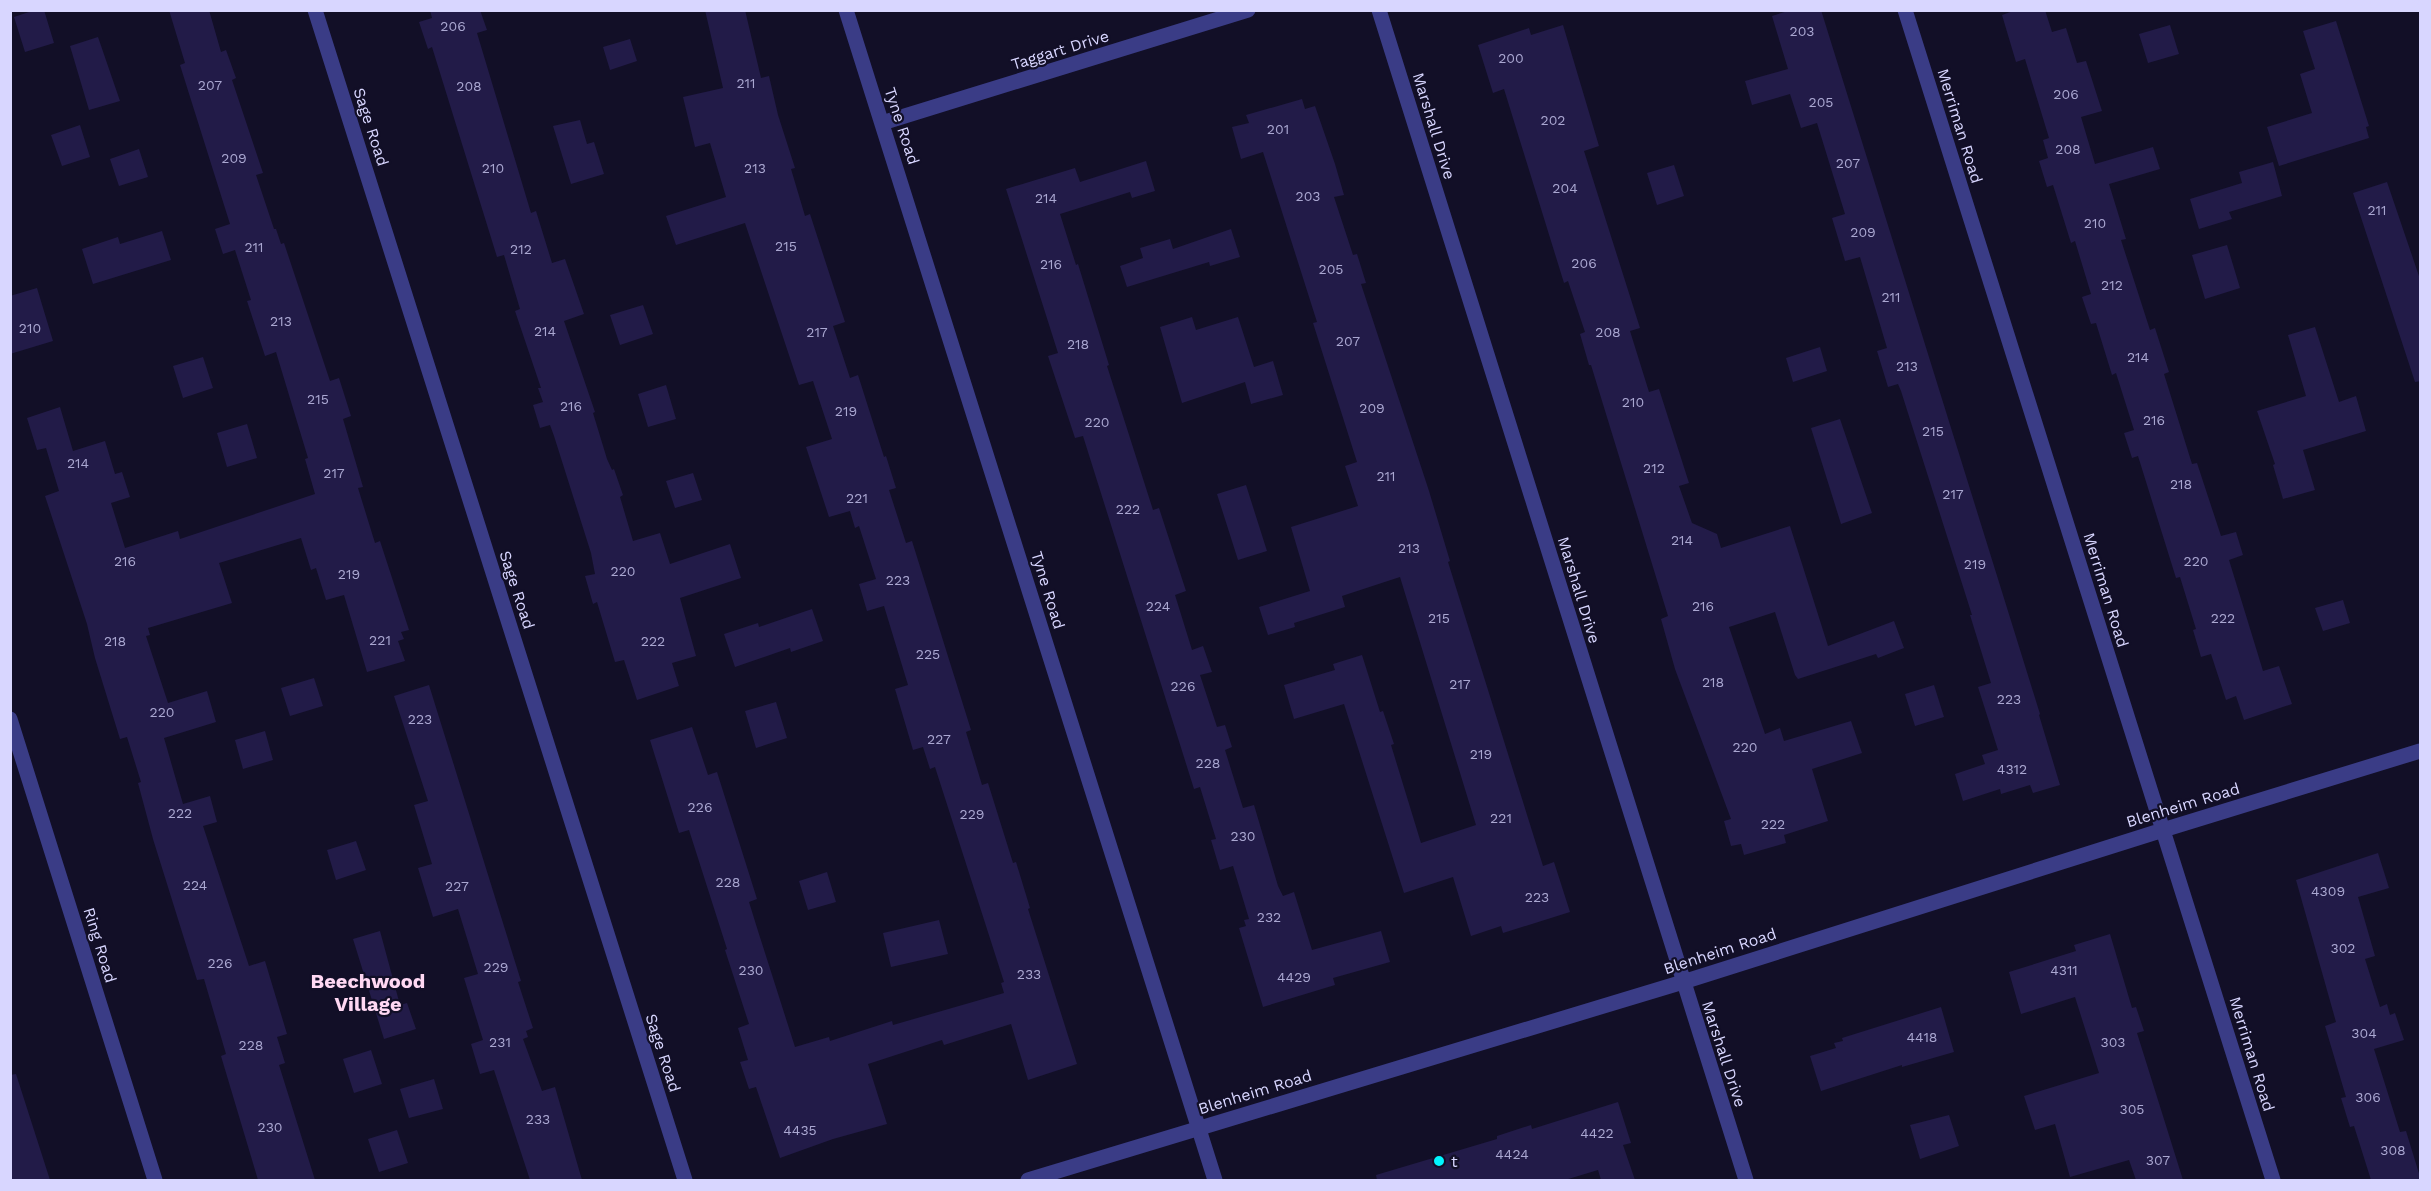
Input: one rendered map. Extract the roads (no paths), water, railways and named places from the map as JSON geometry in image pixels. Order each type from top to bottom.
[{"type":"street","name":"Sage Road","points":[[315,10],[685,1180]]},
{"type":"street","name":"Tyne Road","points":[[846,10],[1215,1180]]},
{"type":"street","name":"Taggart Drive","points":[[882,123],[1248,10]]},
{"type":"street","name":"Marshall Drive","points":[[1379,10],[1746,1180]]},
{"type":"street","name":"Merriman Road","points":[[1905,10],[2273,1180]]},
{"type":"street","name":"Ring Road","points":[[10,719],[155,1180]]},
{"type":"street","name":"Blenheim Road","points":[[1028,1180],[1683,982],[2421,751]]},
{"type":"place","name":"t","points":[[1439,1161]]},
{"type":"district","name":"Beechwood Village","points":[[368,992]]}]
